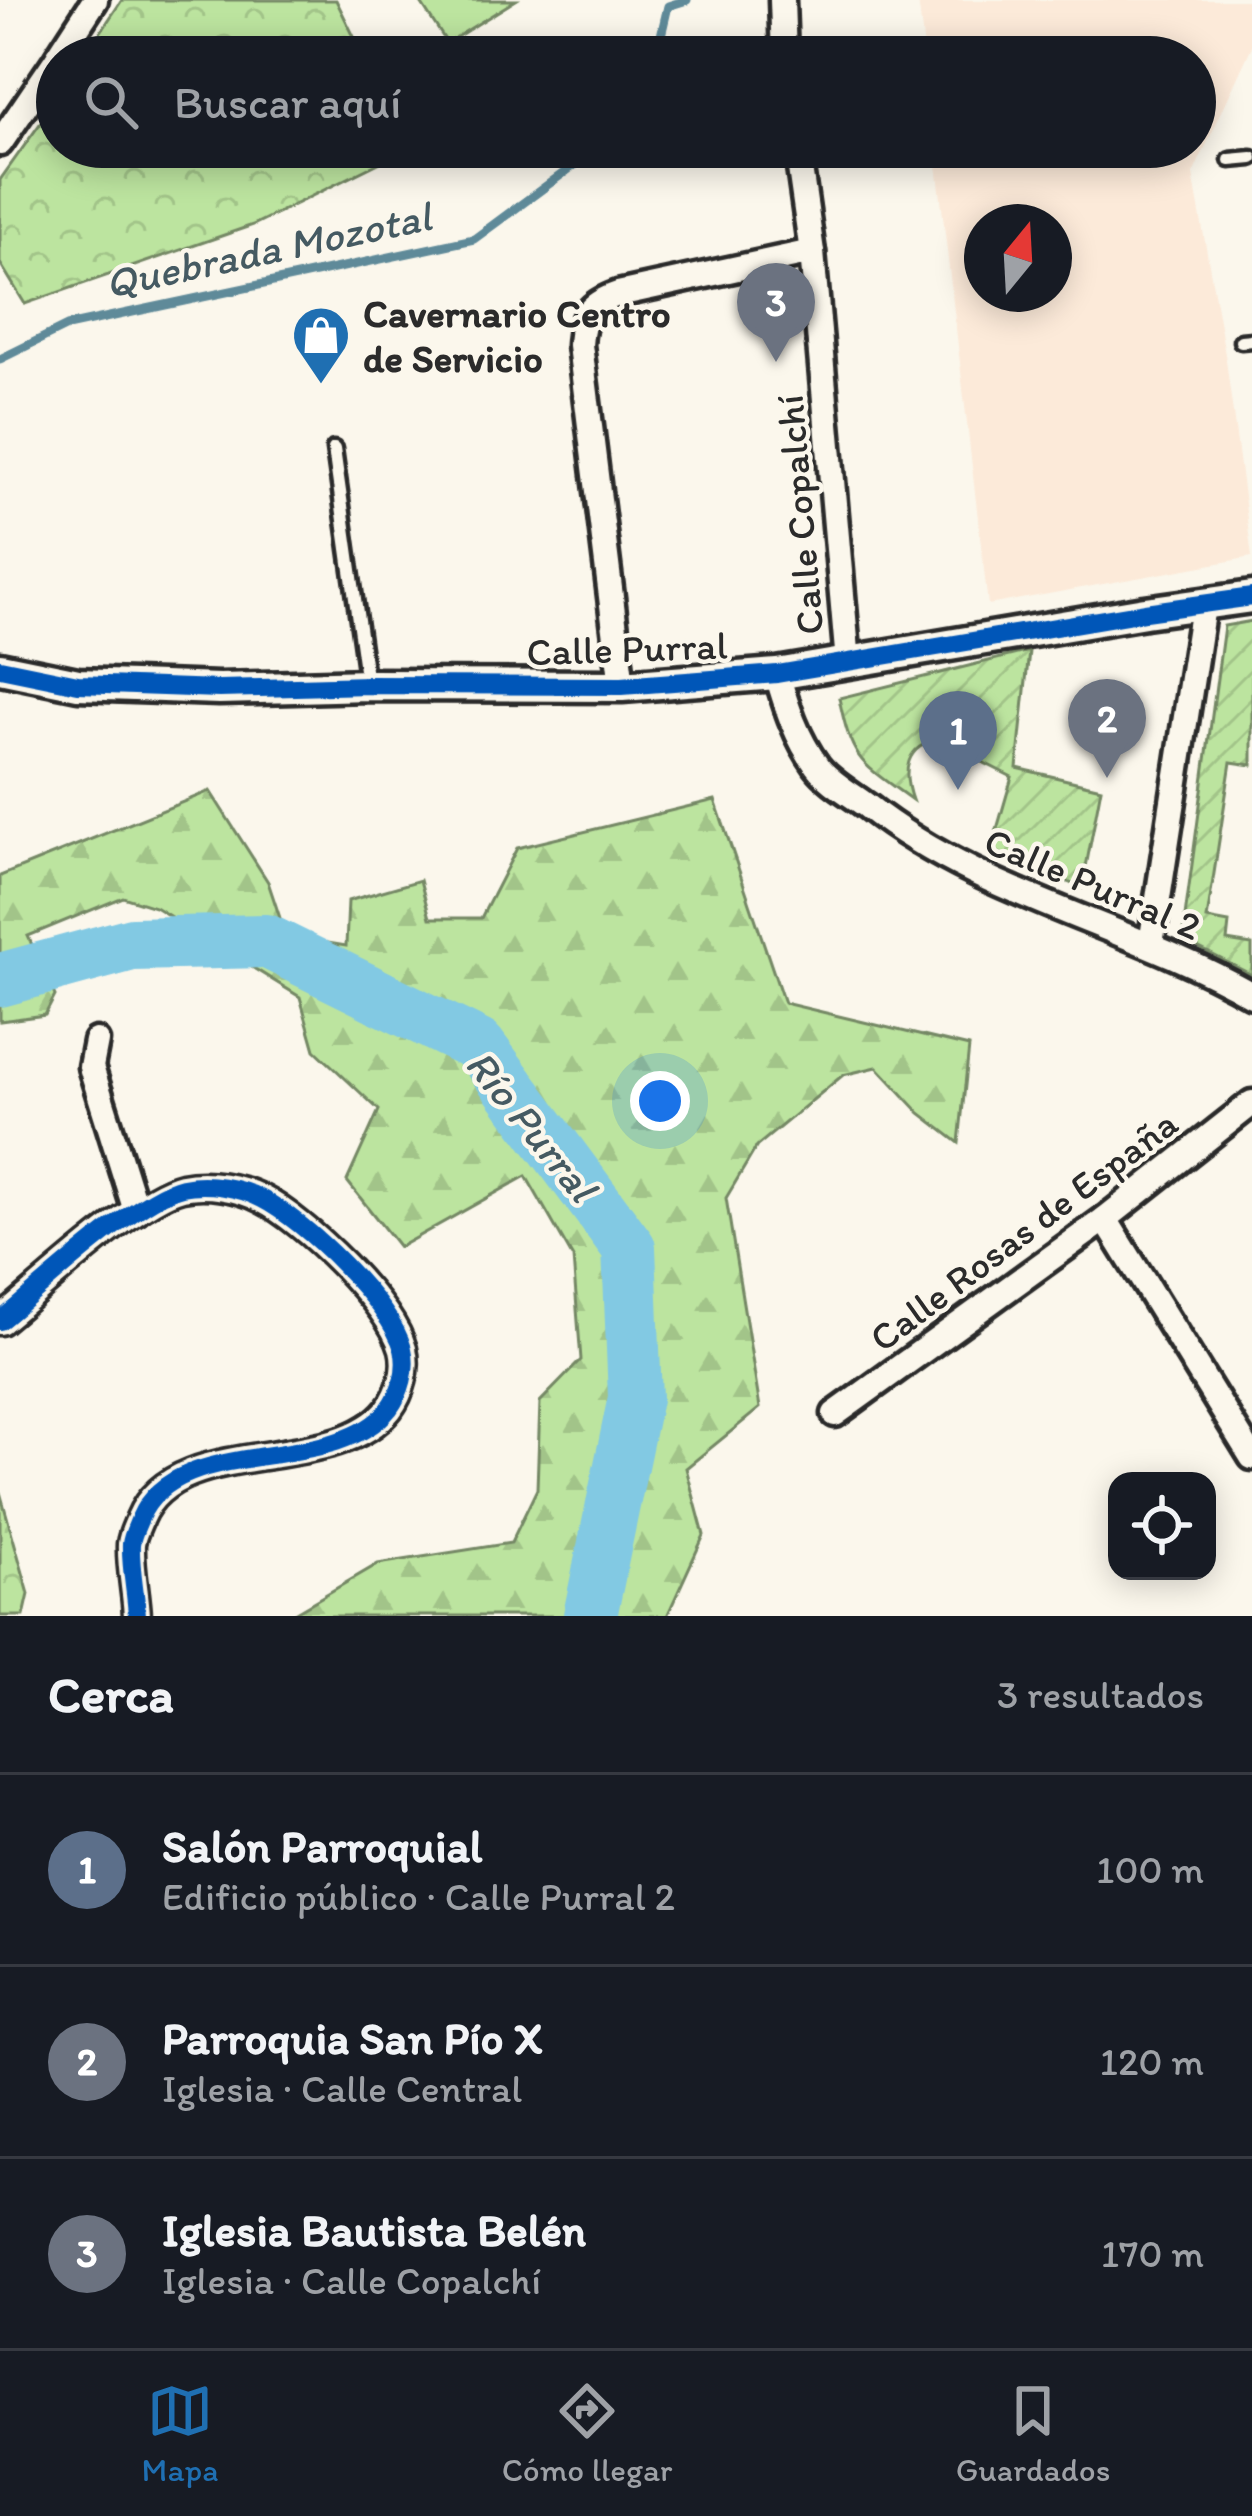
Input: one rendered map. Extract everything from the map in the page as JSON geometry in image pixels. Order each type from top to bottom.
[{"type":"street","points":[[72,36],[95,0]]},
{"type":"street","points":[[782,0],[783,36]]},
{"type":"street","points":[[0,143],[36,90]]},
{"type":"street","name":"Calle Copalchí","points":[[800,168],[812,252],[848,663]]},
{"type":"street","points":[[622,686],[580,344],[582,318],[596,302],[618,294],[812,252]]},
{"type":"street","name":"Calle Purral","points":[[0,668],[78,684],[219,689],[622,686],[777,674],[1252,597]]},
{"type":"street","points":[[1150,944],[1203,606]]},
{"type":"street","name":"Calle Purral 2","points":[[777,674],[791,723],[820,770],[909,840],[996,884],[1150,944],[1252,994]]},
{"type":"street","points":[[96,1041],[92,1067],[136,1211]]},
{"type":"street","name":"Calle Rosas de España","points":[[835,1414],[1105,1219],[1252,1103]]},
{"type":"street","points":[[0,1322],[136,1211],[186,1186],[226,1187],[266,1200],[345,1265],[384,1311],[403,1351],[403,1384],[387,1412],[338,1442],[207,1467],[171,1482],[145,1506],[131,1541],[137,1616]]},
{"type":"street","points":[[1105,1219],[1252,1457]]},
{"type":"lane","points":[[1230,160],[1252,158]]},
{"type":"lane","points":[[334,449],[368,685]]},
{"type":"shaded area","points":[[918,0],[1252,0],[1252,46],[1216,124],[1216,36],[922,36]]},
{"type":"shaded area","points":[[937,168],[1196,168],[1252,557],[988,605]]},
{"type":"green space","points":[[122,0],[336,0],[354,36],[98,36]]},
{"type":"green space","points":[[419,0],[516,0],[458,36],[442,36]]},
{"type":"green space","points":[[36,129],[36,168],[368,168],[253,225],[25,304],[0,263],[0,180]]},
{"type":"green space","points":[[1252,621],[1252,765],[1231,762],[1207,919],[1229,923],[1227,941],[1252,945],[1252,975],[1182,939],[1224,626]]},
{"type":"green space","points":[[1029,651],[1017,768],[1101,788],[1082,888],[991,850],[1012,777],[939,740],[919,748],[909,761],[912,800],[861,759],[839,698]]},
{"type":"green space","points":[[210,791],[268,882],[286,936],[346,946],[348,901],[420,880],[430,918],[481,918],[517,848],[715,800],[784,1003],[969,1047],[959,1143],[920,1113],[877,1067],[843,1075],[757,1146],[726,1198],[760,1408],[686,1468],[704,1535],[667,1616],[289,1616],[378,1564],[511,1543],[537,1489],[540,1402],[581,1360],[573,1258],[526,1176],[399,1247],[347,1181],[379,1110],[315,1050],[300,997],[155,907],[123,897],[28,936],[55,996],[45,1015],[0,1021],[0,876]]},
{"type":"green space","points":[[0,1492],[29,1594],[24,1616],[0,1616]]},
{"type":"waterway","name":"Quebrada Mozotal","points":[[661,36],[668,6],[687,0]]},
{"type":"waterway","name":"Quebrada Mozotal","points":[[0,359],[67,326],[474,239],[570,168]]},
{"type":"waterway","name":"Río Purral","points":[[0,980],[132,944],[266,941],[479,1046],[629,1248],[635,1398],[590,1616]]},
{"type":"cycle path","points":[[0,668],[78,684],[219,689],[622,686],[777,674],[1252,597]]},
{"type":"cycle path","points":[[0,1321],[140,1208],[182,1187],[202,1185],[253,1195],[300,1225],[364,1287],[395,1330],[404,1357],[400,1388],[389,1409],[364,1430],[332,1443],[186,1474],[159,1491],[140,1518],[132,1541],[137,1616]]},
{"type":"place","name":"Iglesia Bautista Belén","points":[[776,362]]},
{"type":"place","name":"Cavernario Centro de Servicio","points":[[321,386]]},
{"type":"place","name":"Parroquia San Pío X","points":[[1107,778]]},
{"type":"place","name":"Salón Parroquial","points":[[958,790]]}]
